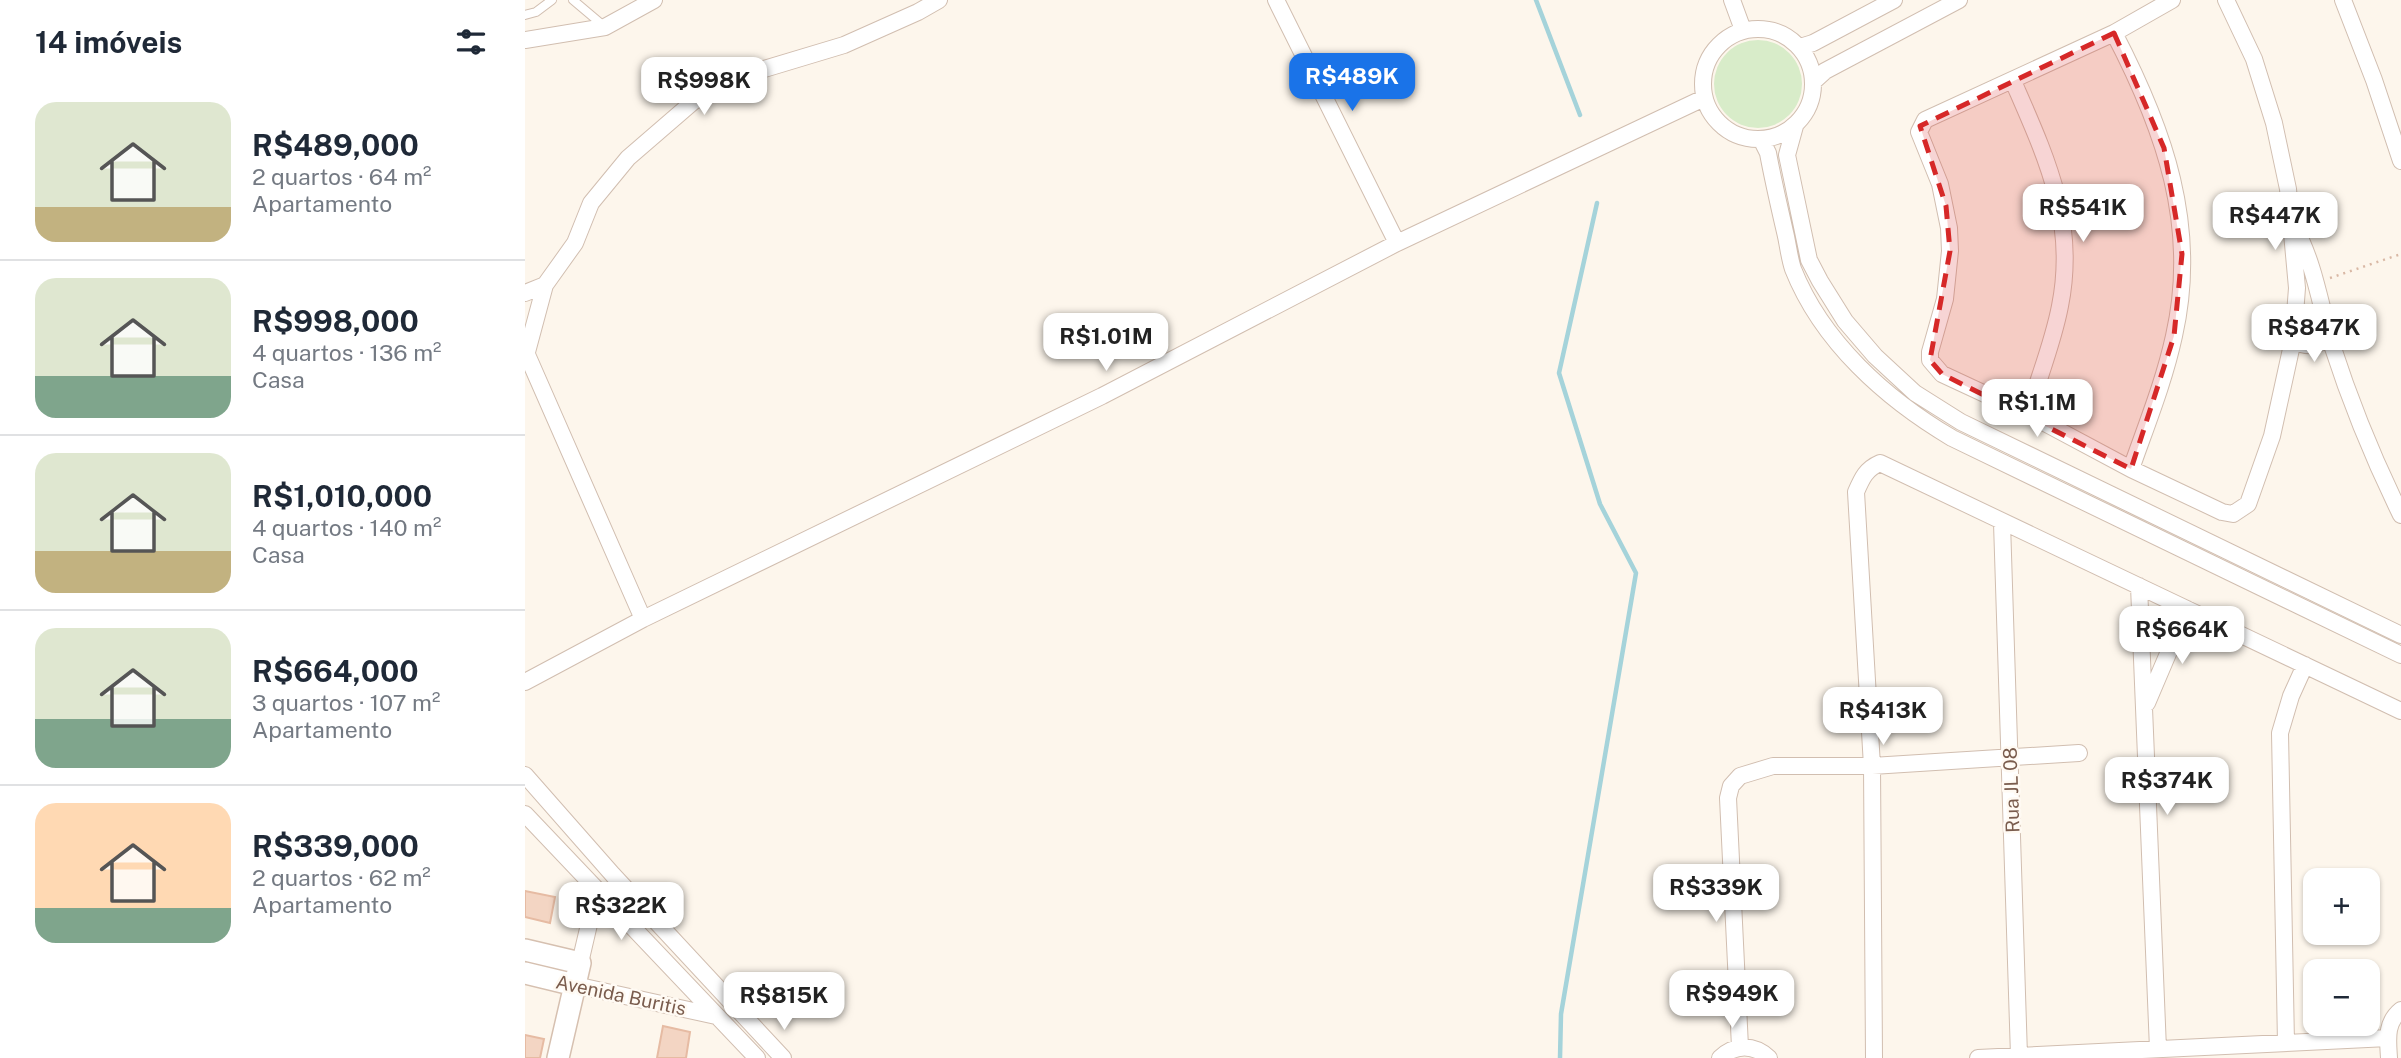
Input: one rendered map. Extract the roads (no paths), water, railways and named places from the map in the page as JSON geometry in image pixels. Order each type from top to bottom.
[{"type":"street","points":[[525,40],[605,27],[654,0]]},
{"type":"street","points":[[1276,0],[1397,243]]},
{"type":"street","points":[[1732,0],[1743,30]]},
{"type":"street","points":[[1800,47],[1813,43],[1894,0]]},
{"type":"street","points":[[1814,81],[1825,71],[1959,0]]},
{"type":"street","points":[[2172,0],[2113,33],[1925,120],[1919,132],[1940,184],[1950,251],[1945,299],[1930,360],[1942,374],[2028,414],[2131,469],[2222,512],[2232,514],[2248,504],[2272,436],[2293,340],[2297,288],[2292,223],[2282,156],[2254,59],[2226,0]]},
{"type":"street","points":[[2343,0],[2401,161]]},
{"type":"street","points":[[643,619],[526,351],[545,285],[575,243],[591,203],[628,158],[694,101],[761,70],[844,45],[932,2]]},
{"type":"street","points":[[1768,29],[1791,39],[1800,47],[1812,69],[1814,81],[1809,106],[1795,125],[1785,133],[1761,139],[1748,138],[1725,129],[1716,120],[1704,98],[1703,74],[1707,61],[1721,41],[1743,30],[1768,29]]},
{"type":"street","points":[[2113,33],[2131,67],[2164,148],[2177,200],[2182,254],[2174,336],[2131,469]]},
{"type":"street","points":[[2013,81],[2053,178],[2065,241],[2060,309],[2028,414]]},
{"type":"street","points":[[525,682],[643,619],[1102,397],[1397,243],[1704,98]]},
{"type":"street","points":[[1795,125],[1787,155],[1809,260],[1845,320],[1875,356],[1905,384],[1961,422],[2401,635]]},
{"type":"street","points":[[1761,139],[1768,153],[1793,267],[1804,289],[1845,351],[1904,407],[1952,438],[2401,655]]},
{"type":"street","points":[[2292,223],[2304,245],[2317,282],[2350,401],[2401,515]]},
{"type":"street","points":[[2297,288],[2317,282]]},
{"type":"street","points":[[525,293],[545,285]]},
{"type":"street","points":[[2293,340],[2302,345],[2313,345],[2330,336]]},
{"type":"street","points":[[1874,1058],[1872,766],[1856,492],[1869,468],[1880,463],[2401,711]]},
{"type":"street","name":"Rua JL 08","points":[[2002,523],[2019,1056]]},
{"type":"street","points":[[2139,586],[2158,1049]]},
{"type":"street","points":[[2144,708],[2187,609]]},
{"type":"street","points":[[2286,1043],[2280,733],[2291,696],[2305,665]]},
{"type":"street","points":[[1740,1047],[1728,799],[1731,786],[1740,776],[1773,766],[1872,766],[2079,754]]},
{"type":"street","points":[[525,775],[613,875],[783,1058]]},
{"type":"street","points":[[525,814],[716,1016],[743,1051],[757,1058]]},
{"type":"street","points":[[558,1058],[597,890]]},
{"type":"street","name":"Avenida Buritis","points":[[525,950],[580,963]]},
{"type":"street","name":"Avenida Buritis","points":[[525,973],[716,1016]]},
{"type":"street","points":[[2389,1058],[2391,1021],[2401,1010]]},
{"type":"street","points":[[1978,1058],[2093,1055],[2158,1049],[2388,1038]]},
{"type":"street","points":[[1720,1058],[1740,1047],[1758,1050],[1769,1058]]},
{"type":"lane","points":[[525,15],[536,12],[552,0]]},
{"type":"lane","points":[[573,0],[605,27]]},
{"type":"waterway","points":[[1536,0],[1580,115]]},
{"type":"waterway","points":[[1560,1058],[1561,1014],[1636,573],[1600,504],[1559,373],[1597,203]]}]
